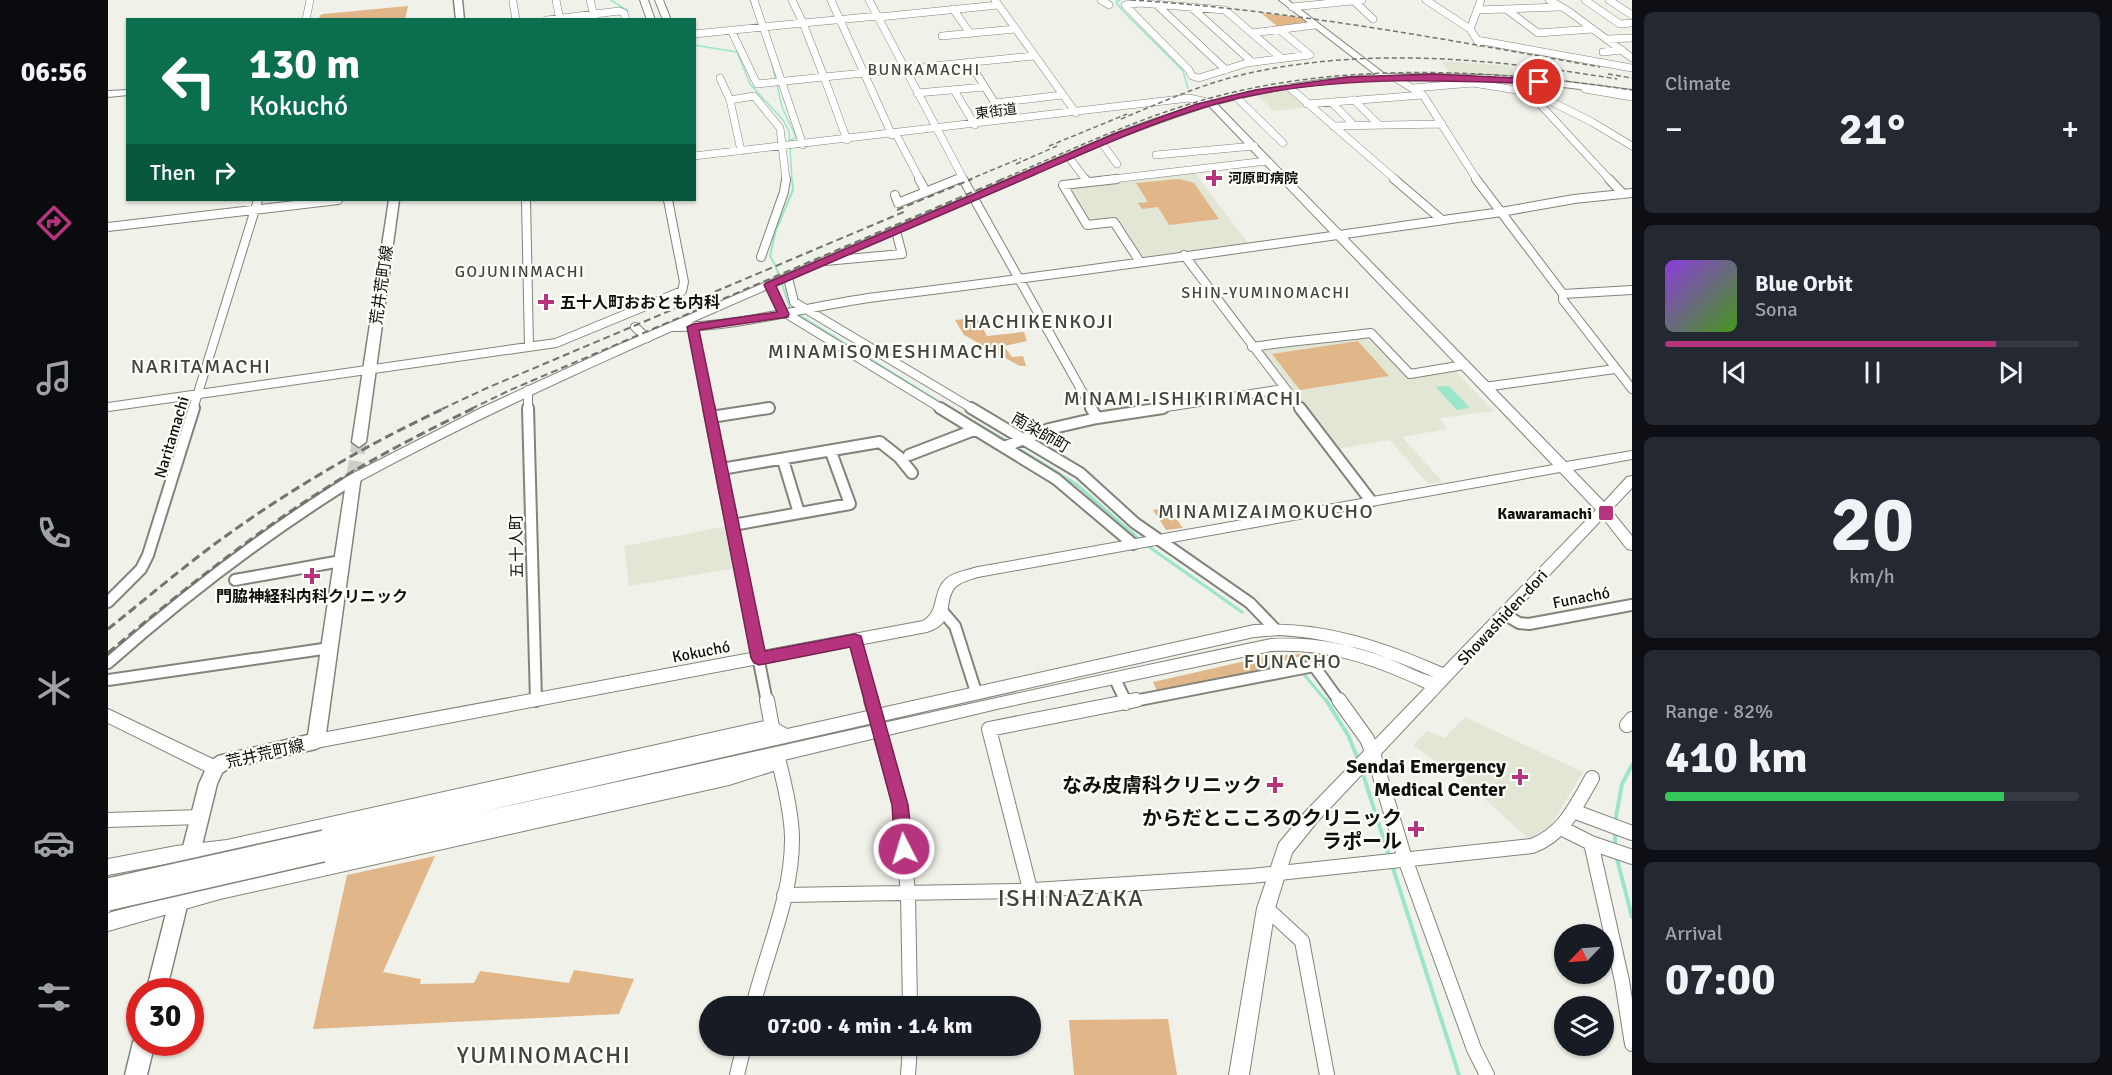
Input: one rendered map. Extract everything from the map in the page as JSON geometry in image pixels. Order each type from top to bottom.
[{"type":"main road","points":[[458,0],[460,18]]},
{"type":"main road","name":"荒井荒町線","points":[[358,441],[394,201]]},
{"type":"main road","name":"荒井荒町線","points":[[159,978],[190,852],[210,777],[215,768],[224,761],[316,741],[353,478]]},
{"type":"main road","points":[[136,1075],[141,1056]]},
{"type":"street","points":[[306,18],[310,0]]},
{"type":"street","points":[[556,0],[560,18]]},
{"type":"street","points":[[590,0],[595,17]]},
{"type":"street","points":[[644,0],[650,18]]},
{"type":"street","points":[[659,0],[666,18]]},
{"type":"street","points":[[754,0],[777,82],[799,145]]},
{"type":"street","points":[[792,0],[847,140]]},
{"type":"street","points":[[831,0],[894,135],[926,192]]},
{"type":"street","points":[[869,0],[936,130],[1097,418]]},
{"type":"street","points":[[1101,0],[1109,4]]},
{"type":"street","points":[[1283,0],[1389,77],[1423,95],[1477,180],[1563,294],[1563,300],[1632,389]]},
{"type":"street","points":[[1292,7],[1362,0]]},
{"type":"street","points":[[1426,0],[1470,29],[1478,41],[1632,68]]},
{"type":"street","points":[[1470,29],[1481,0]]},
{"type":"street","points":[[1549,0],[1567,10],[1632,58]]},
{"type":"street","points":[[1585,0],[1620,24],[1632,23]]},
{"type":"street","points":[[1609,0],[1632,15]]},
{"type":"street","points":[[1354,1],[1373,19]]},
{"type":"street","points":[[513,2],[516,18]]},
{"type":"street","points":[[696,34],[953,9],[996,2],[1076,113]]},
{"type":"street","points":[[1280,30],[1310,55],[1252,62],[1198,78],[1192,76],[1190,70],[1125,4],[1156,4],[1225,10],[1281,58]]},
{"type":"street","points":[[1156,4],[1226,70]]},
{"type":"street","points":[[1191,7],[1252,62]]},
{"type":"street","points":[[1477,10],[1559,7]]},
{"type":"street","points":[[953,9],[970,33]]},
{"type":"street","points":[[1506,9],[1538,33],[1593,29]]},
{"type":"street","points":[[578,18],[619,12],[624,13],[625,18]]},
{"type":"street","points":[[1252,33],[1315,25]]},
{"type":"street","points":[[942,36],[1015,29]]},
{"type":"street","points":[[731,30],[757,84],[1035,56]]},
{"type":"street","points":[[1607,39],[1632,38]]},
{"type":"street","points":[[1603,52],[1622,50]]},
{"type":"street","points":[[969,63],[995,103],[1062,95]]},
{"type":"street","points":[[108,663],[199,585],[291,518],[353,478],[528,390],[1068,156],[1169,116],[1236,96],[1289,87],[1389,77],[1521,80],[1573,85],[1632,95]]},
{"type":"street","points":[[720,78],[730,99],[741,151]]},
{"type":"street","points":[[1521,80],[1532,100],[1538,102],[1628,193]]},
{"type":"street","points":[[1413,88],[1461,82],[1526,90],[1592,122],[1632,146]]},
{"type":"street","points":[[917,93],[984,87]]},
{"type":"street","points":[[1289,87],[1442,220]]},
{"type":"street","points":[[954,90],[975,125]]},
{"type":"street","points":[[108,94],[126,92]]},
{"type":"street","points":[[1307,104],[1423,95]]},
{"type":"street","points":[[730,99],[754,96],[780,128],[786,182],[761,257]]},
{"type":"street","points":[[1236,96],[1283,143]]},
{"type":"street","name":"東街道","points":[[696,156],[894,135],[1196,98],[1211,103]]},
{"type":"street","points":[[1354,100],[1379,125]]},
{"type":"street","points":[[1331,102],[1355,126]]},
{"type":"street","points":[[1211,103],[1564,468],[1604,510],[1632,545]]},
{"type":"street","points":[[1333,126],[1442,124]]},
{"type":"street","points":[[1101,142],[1118,164]]},
{"type":"street","points":[[1156,155],[1254,146]]},
{"type":"street","points":[[1068,156],[1087,183]]},
{"type":"street","points":[[1140,262],[1114,222],[1087,225],[1062,185],[1268,161]]},
{"type":"street","points":[[895,195],[898,203],[962,177]]},
{"type":"street","points":[[673,327],[693,327],[785,314],[866,298],[1021,279],[1628,193]]},
{"type":"street","points":[[108,227],[257,204],[318,201]]},
{"type":"street","points":[[526,201],[529,347]]},
{"type":"street","points":[[108,407],[556,343],[629,321],[684,288],[668,201]]},
{"type":"street","name":"Naritamachi","points":[[108,602],[127,585],[146,562],[200,394],[257,204]]},
{"type":"street","points":[[825,261],[902,254],[896,231]]},
{"type":"street","points":[[1184,255],[1371,501]]},
{"type":"street","points":[[779,281],[785,314],[974,430],[1006,446],[1081,498],[1135,544]]},
{"type":"street","name":"南染師町","points":[[779,281],[794,302],[1019,439],[1080,473],[1135,523],[1250,603],[1275,629]]},
{"type":"street","points":[[1563,294],[1632,290]]},
{"type":"street","points":[[629,321],[647,338]]},
{"type":"street","points":[[693,327],[759,658],[777,731]]},
{"type":"street","points":[[1252,347],[1310,338],[1321,339],[1371,333],[1410,374],[1464,364]]},
{"type":"street","points":[[1484,387],[1615,369]]},
{"type":"street","points":[[1006,446],[1019,439],[1071,423],[1284,389]]},
{"type":"street","name":"五十人町","points":[[528,390],[536,701]]},
{"type":"street","points":[[711,417],[769,408]]},
{"type":"street","points":[[909,455],[974,430]]},
{"type":"street","points":[[721,469],[880,442],[899,457],[912,473]]},
{"type":"street","points":[[733,525],[850,504],[831,452]]},
{"type":"street","points":[[976,692],[955,626],[943,612],[948,587],[965,576],[1632,454]]},
{"type":"street","points":[[783,460],[799,513]]},
{"type":"street","name":"Showashiden-dori","points":[[1239,1075],[1266,908],[1275,874],[1285,849],[1311,817],[1632,480]]},
{"type":"street","points":[[235,580],[341,561]]},
{"type":"street","name":"Funachó","points":[[1504,614],[1519,623],[1529,624],[1632,605]]},
{"type":"street","name":"Kokuchó","points":[[316,741],[927,626],[943,612]]},
{"type":"street","points":[[108,887],[808,753],[826,743],[878,722],[976,692],[1218,638],[1275,629],[1327,633],[1380,647],[1441,681]]},
{"type":"street","points":[[855,640],[900,805],[908,894],[910,996]]},
{"type":"street","points":[[108,867],[190,852],[227,848],[777,731],[878,722],[1115,679],[1256,647],[1295,643],[1325,646],[1364,654],[1441,681]]},
{"type":"street","points":[[108,680],[330,648]]},
{"type":"street","points":[[1030,890],[989,729],[1314,666],[1367,739],[1365,761],[1474,1048],[1487,1075]]},
{"type":"street","points":[[1115,679],[1126,703]]},
{"type":"street","points":[[108,716],[215,768]]},
{"type":"street","points":[[108,902],[777,731]]},
{"type":"street","points":[[108,922],[220,891],[717,780],[778,759]]},
{"type":"street","points":[[756,996],[784,895],[792,838],[789,810],[778,759]]},
{"type":"street","points":[[784,895],[1030,890],[1275,874],[1532,846],[1540,844],[1563,830],[1592,778]]},
{"type":"street","points":[[1573,811],[1632,833]]},
{"type":"street","points":[[108,820],[200,817]]},
{"type":"street","points":[[1563,830],[1596,845],[1628,855]]},
{"type":"street","points":[[1596,845],[1632,1044]]},
{"type":"street","points":[[220,891],[227,848]]},
{"type":"street","points":[[1266,908],[1302,941],[1327,1075]]},
{"type":"street","points":[[737,1075],[742,1056]]},
{"type":"street","points":[[908,1075],[909,1056]]},
{"type":"shaded area","points":[[408,6],[405,18],[319,18],[323,14]]},
{"type":"shaded area","points":[[1261,13],[1299,17],[1306,22],[1278,27]]},
{"type":"shaded area","points":[[1441,61],[1510,66],[1516,78],[1452,75]]},
{"type":"shaded area","points":[[1288,90],[1308,107],[1274,111],[1257,95]]},
{"type":"shaded area","points":[[1195,173],[1248,243],[1142,259],[1115,220],[1090,223],[1067,189]]},
{"type":"shaded area","points":[[1179,179],[1194,183],[1219,219],[1169,225],[1158,207],[1142,209],[1138,203],[1148,202],[1136,183]]},
{"type":"shaded area","points":[[977,318],[987,336],[1024,332],[1027,341],[1004,346],[1012,357],[1023,356],[1026,366],[1020,366],[964,335],[955,320]]},
{"type":"shaded area","points":[[1370,335],[1408,378],[1454,370],[1494,411],[1440,418],[1447,429],[1402,437],[1443,482],[1428,484],[1390,440],[1336,449],[1256,349]]},
{"type":"shaded area","points":[[1358,341],[1389,376],[1300,390],[1272,354]]},
{"type":"shaded area","points":[[1449,386],[1469,408],[1457,410],[1436,387]]},
{"type":"shaded area","points":[[1168,507],[1183,528],[1166,530],[1153,510]]},
{"type":"shaded area","points":[[727,526],[736,568],[629,586],[624,546]]},
{"type":"shaded area","points":[[1299,654],[1336,658],[1305,664],[1298,657],[1284,661],[1288,667],[1157,691],[1153,682],[1263,657]]},
{"type":"shaded area","name":"Sendai Emergency Medical Center","points":[[1465,717],[1583,772],[1550,827],[1530,840],[1467,783],[1413,745],[1427,731],[1444,738]]},
{"type":"shaded area","points":[[435,856],[383,972],[421,979],[420,984],[474,983],[480,971],[569,983],[574,970],[634,979],[619,1014],[313,1029],[347,875]]},
{"type":"shaded area","points":[[1168,1019],[1177,1075],[1074,1075],[1069,1020]]},
{"type":"waterway","points":[[611,0],[628,11]]},
{"type":"waterway","points":[[750,0],[755,12]]},
{"type":"waterway","points":[[1120,0],[1116,2],[1121,9],[1183,71],[1188,88]]},
{"type":"waterway","points":[[696,45],[737,52],[750,84],[783,120],[789,131],[790,141]]},
{"type":"waterway","points":[[770,55],[782,107],[796,137],[790,141]]},
{"type":"waterway","points":[[790,141],[792,180]]},
{"type":"waterway","points":[[792,179],[793,190],[776,230],[770,256],[777,269],[791,310],[943,404]]},
{"type":"waterway","points":[[949,407],[953,409]]},
{"type":"waterway","points":[[950,408],[1008,442]]},
{"type":"waterway","points":[[1014,446],[1076,484],[1140,540]]},
{"type":"waterway","points":[[1145,544],[1242,612]]},
{"type":"waterway","points":[[1289,659],[1297,667]]},
{"type":"waterway","points":[[1302,672],[1327,702]]},
{"type":"waterway","points":[[1326,700],[1348,735],[1358,759]]},
{"type":"waterway","points":[[1615,822],[1622,784],[1632,765]]},
{"type":"waterway","points":[[1362,771],[1389,856]]},
{"type":"waterway","points":[[1615,831],[1615,846]]},
{"type":"waterway","points":[[1616,855],[1632,917]]},
{"type":"waterway","points":[[1392,865],[1459,1075]]},
{"type":"tunnel","points":[[354,476],[359,442]]},
{"type":"railway","points":[[1131,0],[1308,18],[1600,67]]},
{"type":"railway","points":[[1121,119],[1229,78],[1292,65],[1338,60],[1385,58],[1478,61],[1617,79]]},
{"type":"railway","points":[[1000,180],[1100,137],[1177,108],[1255,88],[1308,79],[1416,72],[1525,77],[1632,90]]},
{"type":"railway","points":[[1608,74],[1632,78]]},
{"type":"railway","points":[[1049,146],[1127,114]]},
{"type":"railway","points":[[1016,164],[1057,146]]},
{"type":"railway","points":[[968,180],[1021,158]]},
{"type":"railway","points":[[897,210],[972,179]]},
{"type":"railway","points":[[471,409],[508,391],[1003,179]]},
{"type":"railway","points":[[442,409],[906,211]]},
{"type":"railway","points":[[108,629],[208,549],[303,484],[388,436],[445,408]]},
{"type":"railway","points":[[108,653],[218,564],[304,502],[385,453],[474,408]]},
{"type":"place","name":"河原町病院","points":[[1214,178]]},
{"type":"place","name":"五十人町おおとも内科","points":[[546,302]]},
{"type":"place","name":"Kawaramachi","points":[[1606,513]]},
{"type":"place","name":"門脇神経科内科クリニック","points":[[312,576]]},
{"type":"place","name":"Sendai Emergency Medical Center","points":[[1520,777]]},
{"type":"place","name":"なみ皮膚科クリニック","points":[[1275,785]]},
{"type":"place","name":"からだとこころのクリニック ラポール","points":[[1416,829]]},
{"type":"district","name":"BUNKAMACHI","points":[[924,69]]},
{"type":"district","name":"GOJUNINMACHI","points":[[520,271]]},
{"type":"district","name":"SHIN-YUMINOMACHI","points":[[1266,292]]},
{"type":"district","name":"HACHIKENKOJI","points":[[1039,321]]},
{"type":"district","name":"MINAMISOMESHIMACHI","points":[[887,351]]},
{"type":"district","name":"NARITAMACHI","points":[[201,366]]},
{"type":"district","name":"MINAMI-ISHIKIRIMACHI","points":[[1183,398]]},
{"type":"district","name":"MINAMIZAIMOKUCHO","points":[[1266,511]]},
{"type":"district","name":"FUNACHO","points":[[1293,661]]},
{"type":"district","name":"ISHINAZAKA","points":[[1071,898]]},
{"type":"district","name":"YUMINOMACHI","points":[[544,1055]]},
{"type":"route","points":[[904,849],[900,805],[855,640],[759,658],[693,327],[784,314],[770,285],[1118,136],[1169,116],[1223,99],[1255,92],[1380,78],[1490,78],[1539,82]]}]
